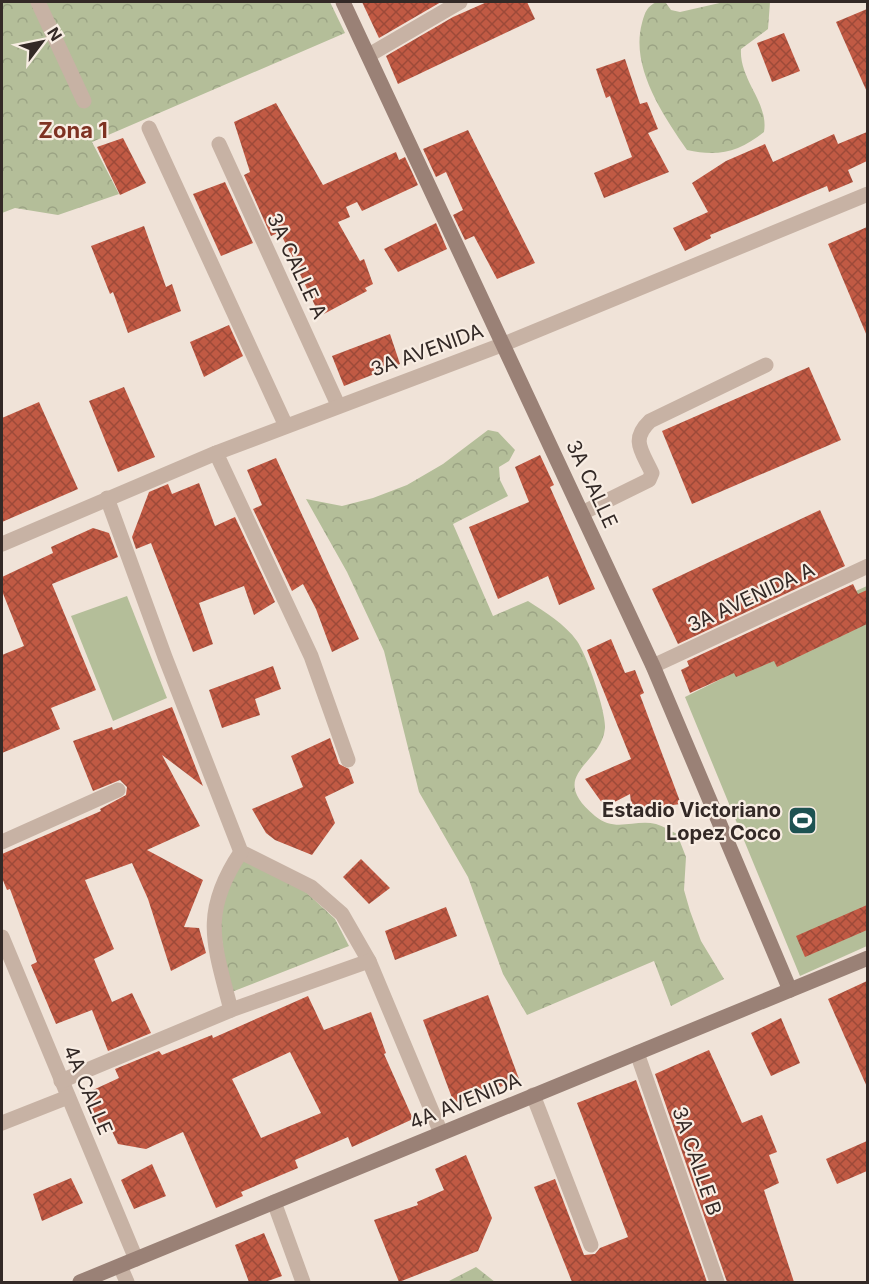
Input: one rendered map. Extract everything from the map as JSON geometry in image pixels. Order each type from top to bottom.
[{"type":"street","points":[[38,2],[84,101]]},
{"type":"street","name":"3A CALLE","points":[[344,2],[653,666],[790,990]]},
{"type":"street","points":[[369,55],[460,2]]},
{"type":"street","points":[[148,128],[286,426]]},
{"type":"street","name":"3A CALLE A","points":[[219,144],[338,405]]},
{"type":"street","name":"3A AVENIDA","points":[[2,544],[216,453],[504,344],[867,194]]},
{"type":"street","points":[[582,513],[649,480],[652,473],[638,441],[638,433],[650,421],[766,365]]},
{"type":"street","points":[[216,453],[311,656],[348,760]]},
{"type":"street","points":[[107,498],[165,657],[241,852],[294,878],[326,899],[342,914],[369,961],[441,1133]]},
{"type":"street","name":"3A AVENIDA A","points":[[653,666],[867,566]]},
{"type":"street","points":[[2,842],[118,790]]},
{"type":"street","points":[[231,1010],[213,930],[223,882],[241,852]]},
{"type":"street","name":"4A CALLE","points":[[2,937],[136,1259]]},
{"type":"street","name":"4A AVENIDA","points":[[84,1282],[867,958]]},
{"type":"street","points":[[61,1081],[231,1010],[369,961]]},
{"type":"street","name":"3A CALLE B","points":[[637,1053],[717,1282]]},
{"type":"street","points":[[533,1095],[591,1245]]},
{"type":"street","points":[[2,1123],[68,1097]]},
{"type":"street","points":[[274,1202],[303,1282]]},
{"type":"street","points":[[120,1266],[127,1282]]},
{"type":"green space","points":[[2,2],[330,2],[345,33],[92,142],[119,194],[58,215],[15,208],[2,213]]},
{"type":"green space","points":[[657,2],[666,3],[671,10],[680,12],[724,2],[770,2],[768,29],[741,49],[744,71],[762,111],[764,121],[764,132],[755,139],[737,148],[718,153],[687,150],[668,122],[651,90],[641,56],[640,40],[643,19],[649,8]]},
{"type":"green space","points":[[488,430],[498,432],[515,450],[509,461],[499,467],[500,480],[508,496],[453,524],[493,616],[528,601],[561,624],[581,648],[591,670],[605,728],[602,741],[575,779],[575,790],[581,802],[595,816],[610,824],[656,824],[677,834],[686,857],[684,890],[690,911],[701,941],[724,979],[671,1006],[654,961],[527,1015],[503,974],[468,877],[419,792],[384,651],[347,572],[306,499],[342,506],[373,498],[407,485],[443,464]]},
{"type":"green space","name":"Estadio Victoriano Lopez Coco","points":[[867,586],[867,946],[800,976],[685,697],[723,678],[713,655]]},
{"type":"green space","points":[[127,596],[167,698],[113,721],[71,616]]},
{"type":"green space","points":[[238,846],[307,893],[335,919],[349,946],[229,993],[215,887]]},
{"type":"green space","points":[[476,1267],[495,1282],[447,1282]]},
{"type":"building","points":[[362,2],[441,2],[379,38]]},
{"type":"building","points":[[487,2],[527,2],[535,19],[398,84],[386,56],[453,17]]},
{"type":"building","points":[[867,9],[867,92],[836,22]]},
{"type":"building","points":[[784,33],[800,71],[772,82],[757,43]]},
{"type":"building","points":[[625,59],[640,104],[647,102],[658,129],[648,133],[669,172],[604,198],[594,173],[632,157],[610,96],[606,98],[596,69]]},
{"type":"building","points":[[276,103],[323,185],[396,152],[399,160],[405,157],[418,185],[362,211],[357,202],[346,207],[350,217],[338,222],[360,261],[364,259],[373,284],[365,288],[367,291],[320,316],[280,232],[271,236],[244,175],[250,172],[234,122]]},
{"type":"building","points":[[468,130],[535,263],[497,279],[474,236],[465,240],[453,215],[463,210],[446,172],[436,177],[423,149]]},
{"type":"building","points":[[867,132],[867,161],[848,170],[853,182],[829,192],[827,186],[710,235],[711,238],[685,251],[673,228],[708,212],[692,183],[726,161],[765,144],[773,162],[834,134],[838,144]]},
{"type":"building","points":[[123,138],[146,183],[120,195],[97,147]]},
{"type":"building","points":[[225,182],[253,243],[221,256],[193,194]]},
{"type":"building","points":[[436,223],[447,249],[398,272],[384,249]]},
{"type":"building","points":[[144,226],[166,287],[172,284],[181,311],[128,333],[113,292],[110,294],[91,246]]},
{"type":"building","points":[[867,227],[867,336],[828,244]]},
{"type":"building","points":[[229,325],[243,356],[204,377],[190,342]]},
{"type":"building","points":[[390,334],[400,364],[344,386],[332,356]]},
{"type":"building","points":[[809,367],[841,440],[692,504],[662,431]]},
{"type":"building","points":[[124,387],[155,457],[118,472],[89,401]]},
{"type":"building","points":[[39,402],[78,489],[2,522],[2,418]]},
{"type":"building","points":[[540,455],[554,485],[550,487],[595,589],[559,605],[548,576],[498,599],[469,527],[529,502],[515,467]]},
{"type":"building","points":[[276,458],[359,639],[332,652],[316,609],[303,584],[292,591],[253,509],[262,505],[247,470]]},
{"type":"building","points":[[199,483],[215,526],[235,517],[275,602],[254,615],[244,586],[199,603],[213,644],[193,652],[151,543],[136,549],[132,537],[149,492],[168,484],[172,494]]},
{"type":"building","points":[[820,510],[845,566],[678,644],[652,589]]},
{"type":"building","points":[[93,528],[109,533],[118,557],[52,584],[96,690],[51,708],[60,729],[2,753],[2,655],[24,646],[2,591],[2,577],[53,553],[51,547]]},
{"type":"building","points":[[853,584],[858,594],[867,590],[867,624],[777,667],[774,661],[736,677],[734,673],[690,693],[681,670],[689,666],[687,661]]},
{"type":"building","points":[[611,639],[625,673],[635,670],[644,693],[640,695],[681,804],[632,810],[630,794],[605,807],[585,779],[631,759],[587,650]]},
{"type":"building","points":[[273,666],[281,689],[255,699],[260,715],[222,728],[209,690]]},
{"type":"building","points":[[172,707],[203,786],[162,755],[200,826],[147,850],[203,880],[184,927],[199,928],[206,953],[171,971],[148,899],[132,863],[85,880],[114,949],[94,959],[112,1002],[132,993],[151,1033],[108,1051],[92,1010],[56,1024],[31,965],[37,962],[10,889],[7,890],[2,878],[2,854],[101,811],[100,809],[126,795],[127,787],[120,780],[93,791],[73,741],[112,727],[113,730]]},
{"type":"building","points":[[330,738],[339,764],[349,769],[354,783],[325,797],[335,823],[312,855],[275,840],[266,833],[252,809],[303,787],[291,756]]},
{"type":"building","points":[[361,859],[390,888],[369,904],[343,877]]},
{"type":"building","points":[[867,905],[867,930],[805,957],[796,936]]},
{"type":"building","points":[[446,907],[457,936],[395,960],[385,931]]},
{"type":"building","points":[[867,981],[867,1087],[828,999]]},
{"type":"building","points":[[488,995],[519,1079],[455,1106],[423,1020]]},
{"type":"building","points":[[308,996],[324,1030],[371,1012],[386,1053],[384,1054],[413,1119],[352,1147],[348,1137],[295,1160],[298,1168],[241,1192],[243,1196],[216,1208],[183,1132],[146,1149],[118,1144],[111,1129],[103,1132],[89,1102],[93,1090],[119,1078],[115,1069],[159,1051],[162,1055],[212,1035],[213,1038]],"holes":[[[290,1052],[321,1113],[261,1138],[232,1079]]]},
{"type":"building","points":[[781,1018],[800,1063],[771,1076],[751,1033]]},
{"type":"building","points":[[709,1050],[742,1123],[762,1115],[777,1152],[769,1155],[779,1183],[764,1190],[794,1282],[727,1282],[655,1074]]},
{"type":"building","points":[[636,1080],[707,1282],[572,1282],[534,1187],[555,1179],[584,1255],[595,1254],[600,1248],[628,1237],[577,1103]]},
{"type":"building","points":[[867,1141],[867,1171],[837,1184],[826,1159]]},
{"type":"building","points":[[466,1155],[492,1218],[478,1251],[399,1282],[374,1220],[418,1205],[417,1202],[444,1190],[435,1169]]},
{"type":"building","points":[[152,1164],[166,1196],[134,1209],[121,1180]]},
{"type":"building","points":[[71,1178],[83,1203],[42,1221],[33,1194]]},
{"type":"building","points":[[264,1233],[282,1276],[265,1282],[249,1282],[235,1245]]},
{"type":"place","name":"Estadio Victoriano Lopez Coco","points":[[802,821]]},
{"type":"district","name":"Zona 1","points":[[73,130]]}]
